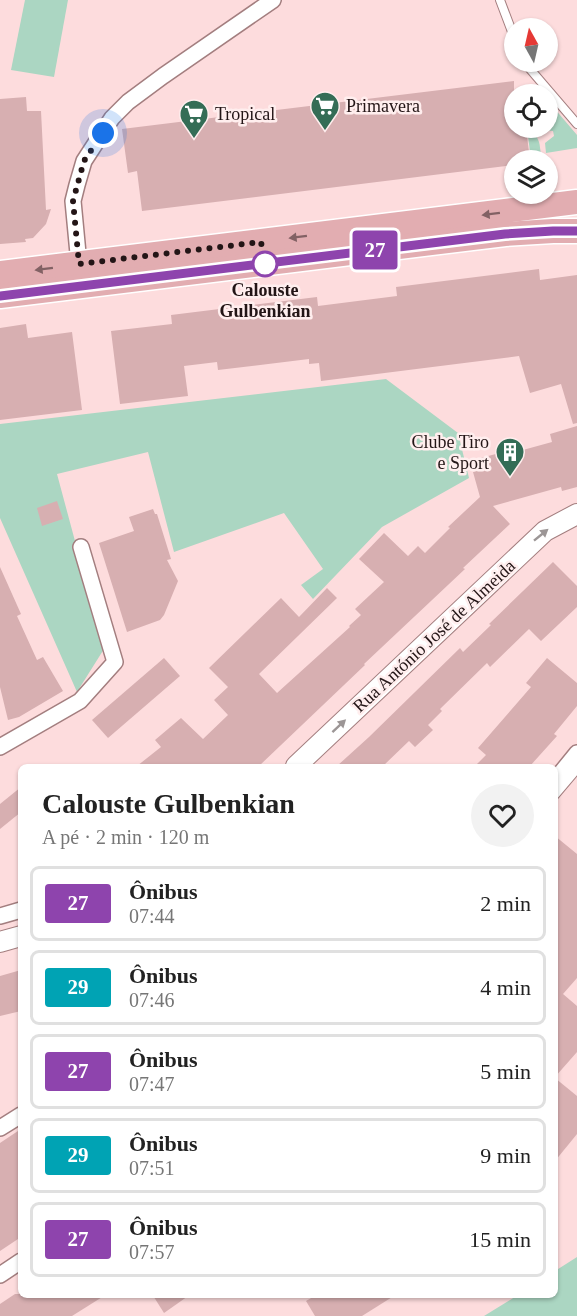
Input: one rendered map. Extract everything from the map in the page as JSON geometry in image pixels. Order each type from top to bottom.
[{"type":"main road","points":[[0,273],[577,202]]},
{"type":"main road","points":[[0,296],[505,234],[577,231]]},
{"type":"street","points":[[79,264],[73,201],[84,161],[112,118],[128,102],[163,76],[273,0]]},
{"type":"street","name":"Rua António José de Almeida","points":[[298,764],[544,531],[577,514]]},
{"type":"street","points":[[0,747],[80,701],[115,662],[81,547]]},
{"type":"street","points":[[558,776],[577,753]]},
{"type":"street","points":[[0,916],[18,911]]},
{"type":"street","points":[[0,942],[18,937]]},
{"type":"street","points":[[0,1128],[18,1117]]},
{"type":"street","points":[[0,1275],[18,1263]]},
{"type":"lane","points":[[500,0],[507,18]]},
{"type":"lane","points":[[533,72],[577,124]]},
{"type":"lane","points":[[558,791],[577,769]]},
{"type":"green space","points":[[25,0],[68,0],[54,77],[11,70]]},
{"type":"green space","points":[[558,113],[577,135],[577,148],[558,151],[546,150],[545,143],[551,138],[558,138]]},
{"type":"green space","points":[[528,138],[538,138],[540,150],[530,150]]},
{"type":"green space","points":[[386,379],[458,433],[469,478],[382,527],[313,599],[301,585],[323,569],[284,513],[174,552],[148,452],[57,474],[104,649],[77,692],[0,518],[0,424]]},
{"type":"green space","points":[[577,1257],[577,1316],[484,1316],[513,1298],[558,1298],[558,1269]]},
{"type":"building","points":[[514,81],[514,84],[504,84],[504,138],[527,138],[529,150],[504,150],[504,166],[142,211],[137,171],[128,173],[122,129]]},
{"type":"building","points":[[26,97],[27,111],[41,111],[46,210],[51,209],[46,224],[33,238],[25,239],[26,242],[0,244],[0,99]]},
{"type":"building","points":[[539,269],[540,280],[577,275],[577,423],[573,424],[561,384],[530,393],[519,356],[321,381],[319,363],[309,364],[309,359],[218,370],[217,362],[184,366],[188,396],[120,404],[111,331],[172,324],[171,315],[317,297],[318,306],[397,296],[396,287]]},
{"type":"building","points":[[26,324],[28,338],[72,332],[82,410],[0,420],[0,328]]},
{"type":"building","points":[[577,426],[577,487],[562,491],[561,487],[493,506],[510,524],[261,764],[140,764],[161,747],[155,740],[181,718],[203,739],[228,715],[214,700],[228,687],[209,668],[281,598],[299,617],[327,588],[337,598],[259,674],[277,693],[350,627],[361,615],[355,609],[384,582],[359,559],[384,533],[408,556],[418,546],[425,553],[450,528],[448,527],[480,497],[473,472],[477,471],[473,460],[511,450],[512,453],[552,442],[550,434]]},
{"type":"building","points":[[57,501],[63,519],[42,526],[37,508]]},
{"type":"building","points":[[153,509],[157,514],[171,559],[167,560],[178,581],[160,620],[127,632],[99,543],[134,531],[129,517]]},
{"type":"building","points":[[553,562],[577,586],[577,607],[541,641],[529,629],[490,667],[487,663],[440,709],[442,711],[428,725],[433,730],[415,747],[409,741],[385,764],[339,764],[460,648],[463,652],[491,625],[489,624]]},
{"type":"building","points":[[0,567],[21,614],[17,616],[37,660],[43,657],[63,691],[19,717],[8,720],[0,687]]},
{"type":"building","points":[[164,658],[180,676],[108,738],[92,720]]},
{"type":"building","points":[[547,658],[577,683],[577,706],[554,734],[557,736],[532,764],[477,764],[486,755],[478,748],[531,687],[526,683]]},
{"type":"building","points":[[18,789],[18,814],[0,829],[0,804]]},
{"type":"building","points":[[558,838],[577,854],[577,978],[563,994],[577,1006],[577,1052],[558,1074]]},
{"type":"building","points":[[18,971],[18,1012],[0,1016],[0,976]]},
{"type":"building","points":[[558,1080],[577,1096],[577,1134],[558,1157]]},
{"type":"building","points":[[18,1131],[18,1239],[0,1251],[0,1143]]},
{"type":"building","points":[[15,1294],[18,1294],[18,1298],[101,1298],[72,1316],[0,1316],[0,1304]]},
{"type":"building","points":[[155,1298],[185,1298],[164,1313]]},
{"type":"building","points":[[311,1298],[391,1298],[362,1316],[315,1316],[306,1301]]},
{"type":"bus line","name":"27","points":[[0,296],[505,234],[577,231]]},
{"type":"place","name":"Primavera","points":[[325,132]]},
{"type":"place","name":"Tropical","points":[[194,140]]},
{"type":"place","name":"Calouste Gulbenkian","points":[[265,264]]},
{"type":"place","name":"Clube Tiro e Sport","points":[[510,478]]},
{"type":"route","points":[[103,133],[84,161],[73,201],[79,264],[261,242],[265,264]]}]
